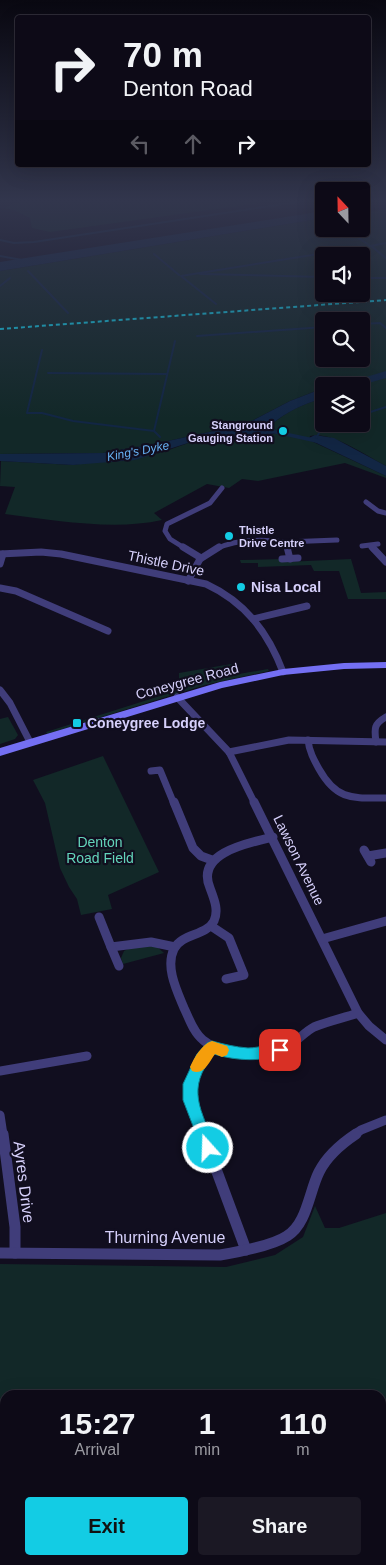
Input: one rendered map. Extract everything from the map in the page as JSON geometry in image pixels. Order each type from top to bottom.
[{"type":"street","points":[[201,558],[170,539],[165,531],[167,524],[210,503],[222,488]]},
{"type":"street","points":[[366,502],[378,511],[386,513]]},
{"type":"street","points":[[188,581],[201,558],[227,544],[247,541],[337,540]]},
{"type":"street","points":[[286,542],[290,559]]},
{"type":"street","points":[[362,546],[375,545],[386,562]]},
{"type":"street","name":"Thistle Drive","points":[[2,554],[41,552],[61,554],[206,584],[222,590],[239,602],[270,640],[283,672]]},
{"type":"street","points":[[0,564],[2,554]]},
{"type":"street","points":[[282,559],[298,558]]},
{"type":"street","points":[[0,588],[16,591],[108,631]]},
{"type":"street","points":[[253,619],[307,606]]},
{"type":"street","name":"Coneygree Road","points":[[0,752],[220,685],[283,672],[344,666],[386,665]]},
{"type":"street","points":[[0,690],[10,702],[30,742]]},
{"type":"street","name":"Lawson Avenue","points":[[177,697],[229,752],[273,837],[358,1012],[369,1026],[386,1040]]},
{"type":"street","points":[[376,742],[374,728],[376,722],[386,716]]},
{"type":"street","points":[[308,740],[308,748],[330,788],[336,794],[346,798],[386,798]]},
{"type":"street","points":[[229,752],[276,741],[386,742]]},
{"type":"street","points":[[151,771],[160,770],[193,848],[201,856],[212,860]]},
{"type":"street","points":[[273,837],[240,846],[212,860],[206,869],[206,877],[216,907],[216,916],[211,926],[181,940],[175,947],[170,960],[171,973],[199,1039],[212,1047],[225,1051],[249,1054],[270,1052],[295,1042],[309,1029],[358,1012]]},
{"type":"street","points":[[368,856],[386,853]]},
{"type":"street","points":[[99,917],[119,966]]},
{"type":"street","points":[[322,939],[386,921]]},
{"type":"street","points":[[211,926],[229,938],[244,975],[226,979]]},
{"type":"street","points":[[111,947],[151,942],[175,947]]},
{"type":"street","points":[[212,1047],[194,1072],[190,1084],[190,1100],[246,1250]]},
{"type":"street","points":[[0,1071],[87,1056]]},
{"type":"street","name":"Ayres Drive","points":[[0,1115],[15,1227],[15,1252]]},
{"type":"street","name":"Thurning Avenue","points":[[0,1253],[220,1256],[286,1237],[298,1226],[319,1172],[328,1158],[349,1138],[361,1130],[386,1120]]},
{"type":"green space","points":[[0,273],[315,273],[315,302],[370,302],[370,273],[386,273],[386,466],[349,445],[328,437],[310,436],[309,440],[386,476],[386,478],[345,463],[258,481],[242,479],[229,488],[207,484],[154,513],[162,520],[124,525],[104,525],[5,514],[15,487],[0,486],[1,461],[73,465],[166,451],[191,442],[240,437],[249,439],[278,433],[271,425],[296,408],[315,401],[315,432],[370,432],[370,377],[315,377],[315,391],[290,401],[246,424],[103,453],[0,454]]},
{"type":"green space","points":[[285,559],[285,562],[351,559],[361,593],[386,592],[386,599],[348,599],[339,571],[314,571],[311,565],[258,567],[258,563],[241,563],[240,560]]},
{"type":"green space","points":[[231,664],[236,667],[239,674],[268,669],[269,671],[205,685],[47,734],[46,732],[179,690],[179,673]]},
{"type":"green space","points":[[8,717],[18,735],[15,739],[0,744],[0,719]]},
{"type":"green space","name":"Denton Road Field","points":[[103,756],[159,872],[108,895],[112,909],[81,915],[77,899],[60,868],[45,803],[33,780]]},
{"type":"green space","points":[[134,946],[156,946],[164,953],[123,964],[121,958],[124,951]]},
{"type":"green space","points":[[315,1206],[325,1228],[339,1228],[386,1213],[386,1390],[0,1390],[0,1264],[226,1267],[275,1255],[303,1237]]},
{"type":"water","points":[[315,391],[315,401],[296,408],[271,425],[278,433],[252,436],[249,439],[240,437],[191,442],[135,460],[73,465],[0,461],[0,454],[103,453],[154,444],[246,424],[290,401]]},
{"type":"water","points":[[315,435],[334,438],[386,466],[386,476],[310,440],[309,438]]},
{"type":"waterway","points":[[30,273],[68,313]]},
{"type":"waterway","points":[[200,273],[181,276],[216,304]]},
{"type":"waterway","points":[[200,274],[315,277]]},
{"type":"waterway","points":[[0,286],[10,278]]},
{"type":"waterway","points":[[370,278],[386,278]]},
{"type":"waterway","points":[[370,324],[380,323],[386,328]]},
{"type":"waterway","points":[[197,336],[315,328]]},
{"type":"waterway","points":[[154,431],[175,341]]},
{"type":"waterway","points":[[42,350],[27,413],[42,413],[73,421],[154,431]]},
{"type":"waterway","points":[[48,373],[167,374]]},
{"type":"waterway","points":[[370,379],[386,374]]},
{"type":"waterway","points":[[370,412],[386,407]]},
{"type":"waterway","name":"King's Dyke","points":[[265,430],[322,442]]},
{"type":"waterway","points":[[154,431],[160,437]]},
{"type":"waterway","points":[[316,438],[320,432]]},
{"type":"railway","points":[[0,329],[386,300]]},
{"type":"slow traffic","points":[[197,1067],[212,1047],[222,1050]]},
{"type":"place","name":"Stanground Gauging Station","points":[[283,431]]},
{"type":"place","name":"Thistle Drive Centre","points":[[229,536]]},
{"type":"place","name":"Nisa Local","points":[[241,587]]},
{"type":"place","name":"Coneygree Lodge","points":[[77,723]]},
{"type":"route","points":[[208,1148],[190,1100],[190,1084],[202,1058],[212,1047],[218,1050],[249,1054],[263,1054],[280,1050]]}]
